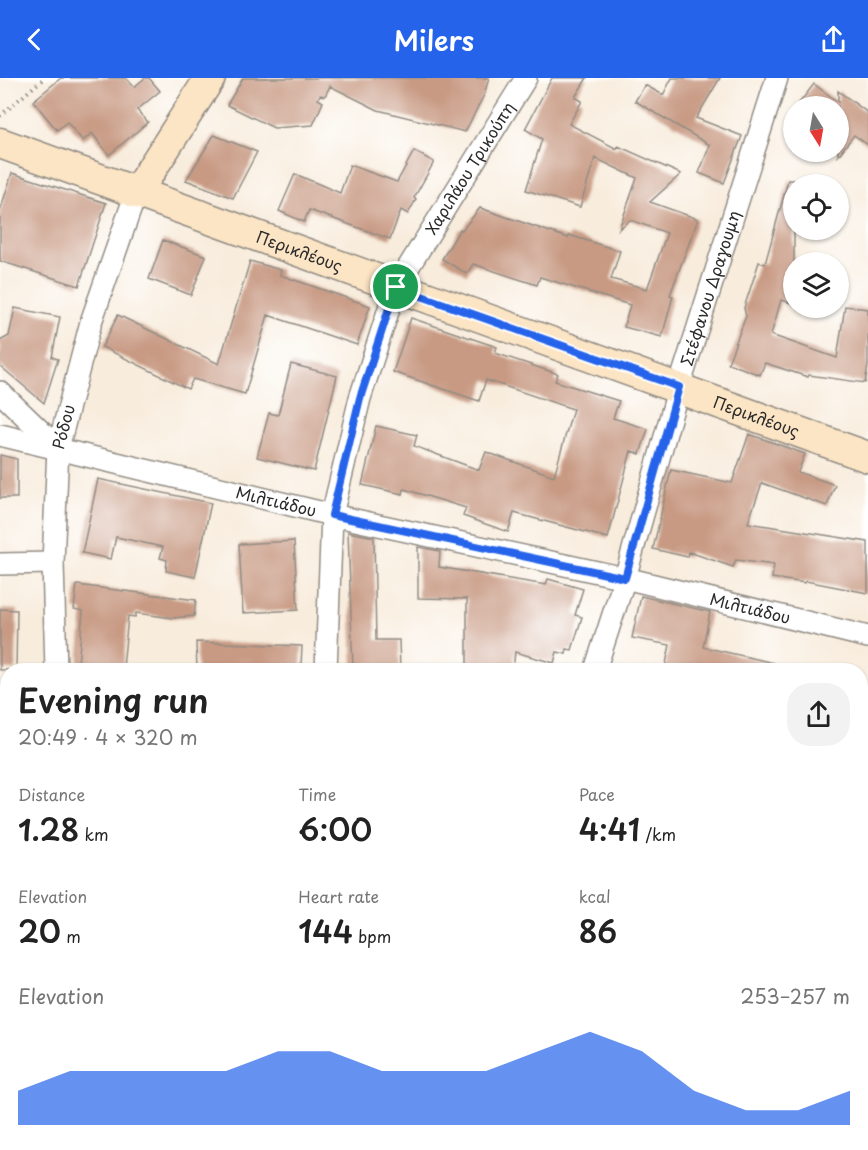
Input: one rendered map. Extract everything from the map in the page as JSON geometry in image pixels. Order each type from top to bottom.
[{"type":"main road","points":[[136,193],[203,81]]},
{"type":"main road","name":"Περικλέους","points":[[0,144],[868,457]]},
{"type":"street","name":"Χαριλάου Τρικούπη","points":[[326,663],[332,515],[360,398],[396,287],[526,78]]},
{"type":"street","name":"Στέφανου Δραγουμη","points":[[597,663],[625,578],[679,387],[777,78]]},
{"type":"street","name":"Ρόδου","points":[[56,663],[53,563],[58,448],[91,322],[136,193]]},
{"type":"street","points":[[0,392],[58,448]]},
{"type":"street","name":"Μιλτιάδου","points":[[0,435],[332,515],[625,578],[868,637]]},
{"type":"street","points":[[0,564],[53,563]]},
{"type":"path","points":[[0,116],[44,78]]},
{"type":"building","points":[[61,78],[126,78],[134,87],[145,78],[149,78],[160,91],[137,110],[148,122],[109,155],[92,133],[83,141],[67,122],[57,130],[33,101]]},
{"type":"building","points":[[243,78],[489,78],[484,95],[465,132],[378,110],[330,86],[325,96],[320,95],[318,99],[323,102],[313,125],[274,128],[227,105]]},
{"type":"building","points":[[552,78],[587,78],[575,97],[582,101],[569,124],[617,149],[618,146],[681,174],[650,202],[698,219],[670,295],[673,296],[662,337],[624,327],[630,305],[540,277],[537,285],[473,264],[467,274],[442,259],[460,229],[462,230],[480,208],[568,238],[569,235],[620,251],[611,279],[647,289],[667,233],[630,220],[619,229],[637,178],[595,158],[580,207],[526,190],[542,139],[525,129]]},
{"type":"building","points":[[672,78],[720,78],[696,118],[742,136],[724,183],[699,173],[710,145],[635,101],[645,85],[663,95]]},
{"type":"building","points":[[814,84],[830,96],[805,96]]},
{"type":"building","points":[[849,99],[868,113],[868,145],[854,135],[849,142]]},
{"type":"building","points":[[214,135],[257,152],[233,198],[186,180]]},
{"type":"building","points":[[414,151],[434,162],[408,214],[401,210],[390,239],[309,210],[304,222],[279,211],[295,174],[340,193],[350,165],[397,182]]},
{"type":"building","points":[[12,173],[106,203],[79,286],[0,261],[0,211]]},
{"type":"building","points":[[783,198],[783,240],[794,240],[794,252],[783,252],[783,301],[781,300],[771,335],[837,358],[843,318],[849,318],[849,307],[868,309],[868,366],[865,383],[809,375],[808,377],[765,363],[760,375],[728,363],[746,316],[744,308],[759,262],[765,264]]},
{"type":"building","points":[[163,240],[206,256],[191,295],[149,279]]},
{"type":"building","points":[[250,261],[281,270],[280,275],[370,306],[357,345],[268,315],[245,394],[193,379],[188,389],[102,347],[118,315],[219,364]]},
{"type":"building","points":[[15,308],[60,317],[52,357],[58,359],[44,403],[0,366],[0,341],[9,336]]},
{"type":"building","points":[[411,318],[497,347],[495,353],[558,374],[555,381],[619,401],[613,418],[648,429],[640,454],[631,451],[608,538],[514,513],[508,532],[463,516],[466,508],[404,489],[403,494],[362,485],[376,426],[417,435],[414,446],[479,470],[486,452],[554,476],[573,409],[486,380],[479,401],[393,372]]},
{"type":"building","points":[[291,364],[337,376],[314,471],[257,457],[269,413],[278,415]]},
{"type":"building","points":[[749,434],[805,454],[798,472],[835,485],[827,506],[762,483],[748,523],[868,542],[868,593],[806,581],[805,583],[772,578],[774,565],[736,560],[733,567],[689,552],[688,557],[653,549],[671,470],[732,483]]},
{"type":"building","points":[[0,455],[17,459],[17,498],[0,498]]},
{"type":"building","points":[[98,479],[211,503],[195,577],[166,571],[167,560],[160,558],[163,547],[116,537],[111,559],[82,553]]},
{"type":"building","points":[[348,532],[374,537],[376,640],[399,640],[400,663],[353,663]]},
{"type":"building","points":[[294,541],[298,610],[243,613],[239,544]]},
{"type":"building","points":[[418,547],[440,551],[439,567],[546,585],[548,579],[583,589],[575,615],[582,617],[572,650],[567,649],[566,654],[557,652],[554,663],[515,652],[514,663],[467,663],[467,599],[418,598]]},
{"type":"building","points":[[77,585],[196,600],[194,616],[173,618],[136,613],[135,617],[128,616],[123,663],[78,663],[83,611],[74,609]]},
{"type":"building","points":[[641,596],[710,612],[703,647],[774,663],[666,663],[670,645],[632,638]]},
{"type":"building","points":[[0,609],[17,610],[16,663],[0,663]]},
{"type":"building","points":[[196,642],[302,646],[301,663],[197,663]]},
{"type":"route","points":[[396,287],[679,387],[625,578],[332,515],[360,398],[396,287]]}]
